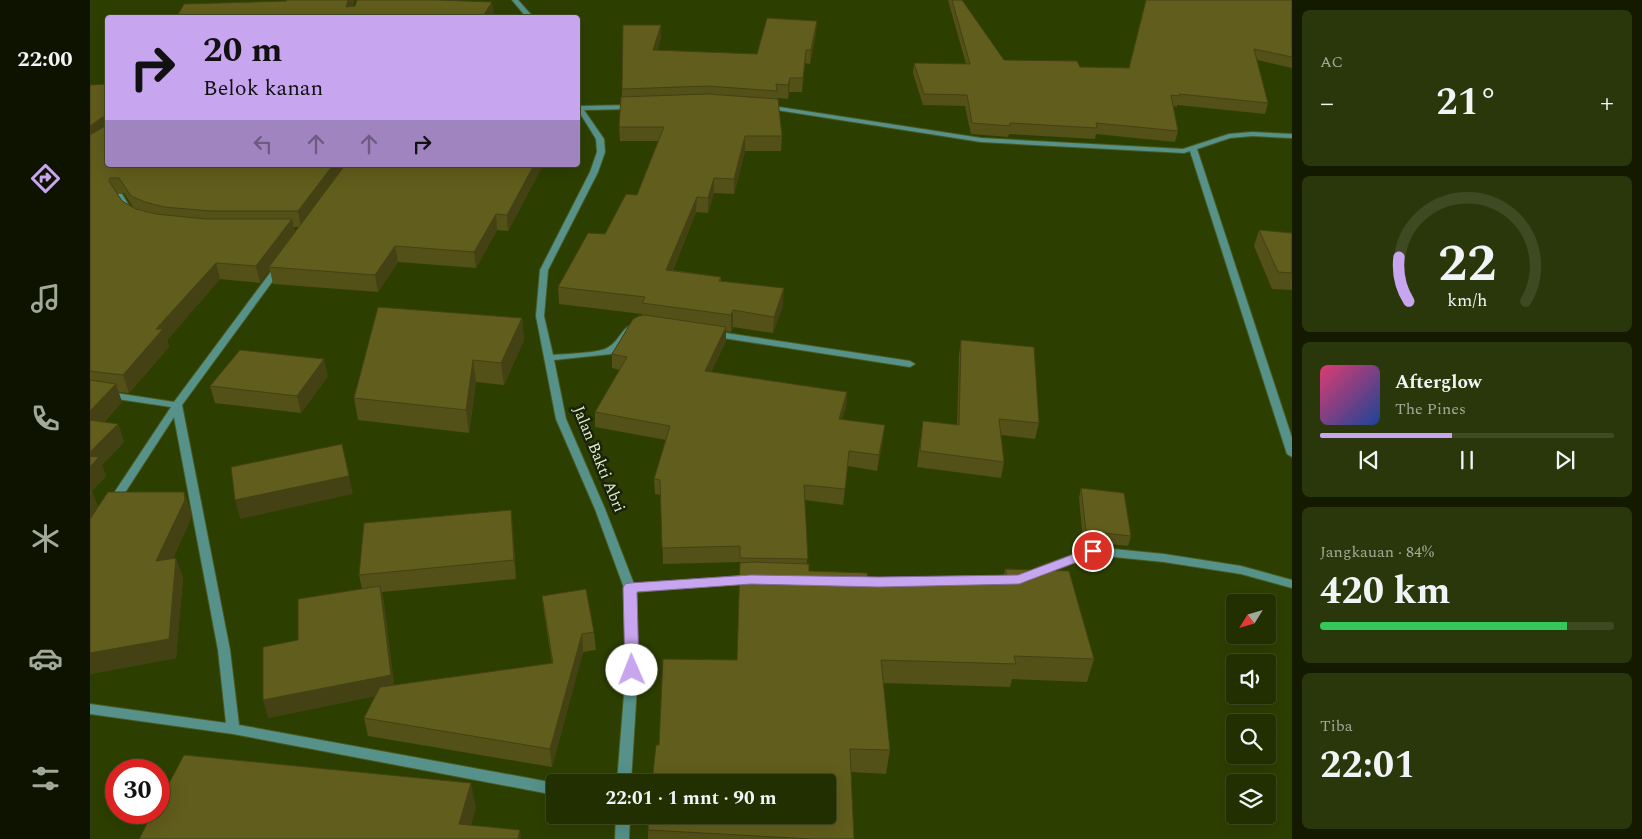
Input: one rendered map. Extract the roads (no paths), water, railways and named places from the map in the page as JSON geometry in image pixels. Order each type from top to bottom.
[{"type":"street","points":[[515,0],[528,15]]},
{"type":"street","points":[[580,107],[638,106]]},
{"type":"street","points":[[754,106],[898,126],[981,140],[1184,151],[1229,136],[1252,134],[1292,136]]},
{"type":"street","name":"Jalan Bakti Abri","points":[[580,112],[586,125],[600,138],[600,152],[594,172],[544,270],[540,316],[561,419],[600,509],[630,588],[632,670],[625,774]]},
{"type":"street","points":[[1193,148],[1292,454]]},
{"type":"street","points":[[119,196],[130,214],[137,217]]},
{"type":"street","points":[[107,511],[178,405],[283,262]]},
{"type":"street","points":[[548,358],[608,352],[614,348],[626,330],[632,326],[654,325]]},
{"type":"street","points":[[704,333],[910,364]]},
{"type":"street","points":[[90,392],[178,405]]},
{"type":"street","points":[[178,405],[224,650],[233,729]]},
{"type":"street","points":[[926,581],[1019,580],[1093,551],[1164,558],[1231,568],[1292,584]]},
{"type":"street","points":[[630,588],[761,580]]},
{"type":"street","points":[[90,709],[233,729],[546,787]]},
{"type":"street","points":[[622,839],[623,824]]}]
